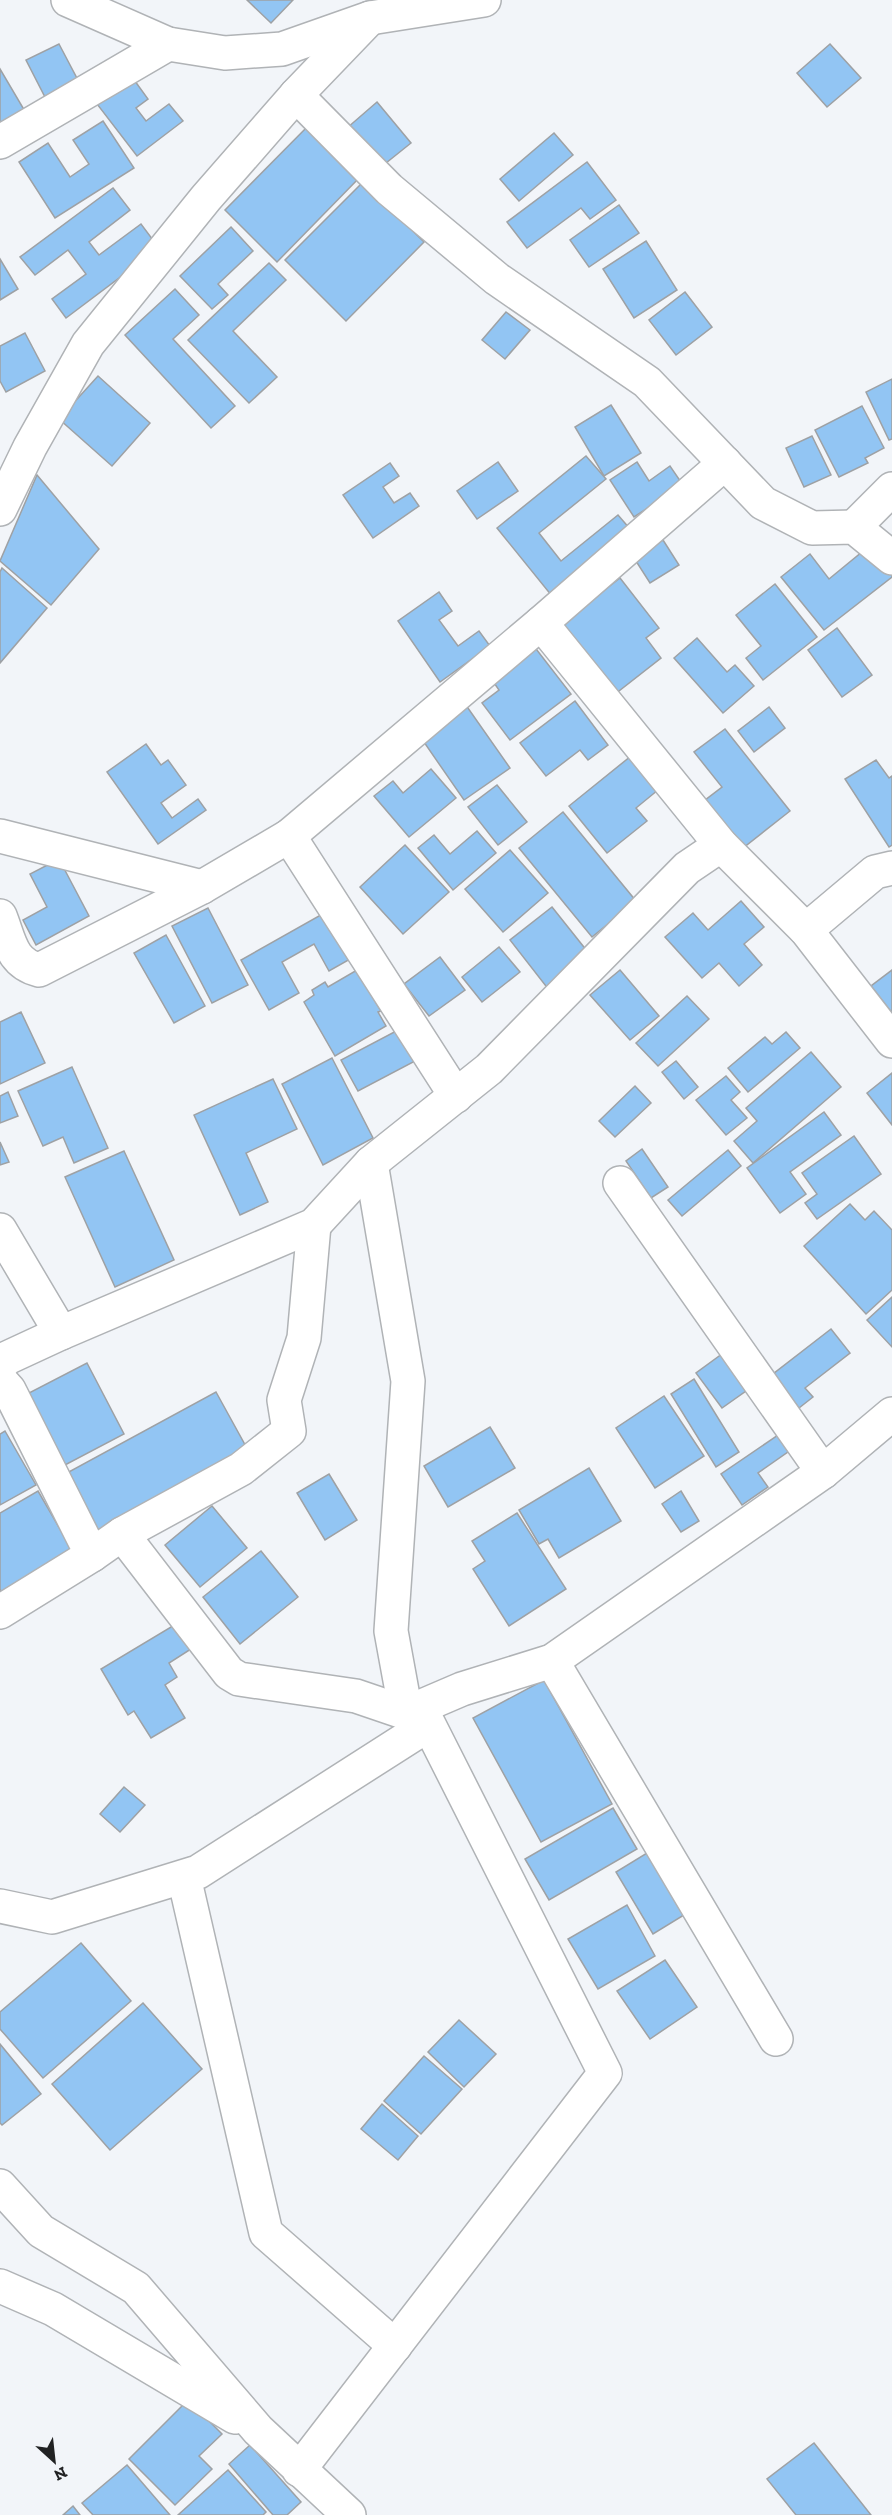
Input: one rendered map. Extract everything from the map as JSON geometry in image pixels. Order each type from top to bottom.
[{"type":"street","points":[[68,0],[168,44],[225,53],[282,49],[365,9],[484,0]]},
{"type":"street","points":[[0,509],[30,447],[88,344],[206,198],[296,95],[365,9]]},
{"type":"street","points":[[0,142],[168,44]]},
{"type":"street","points":[[296,95],[389,189],[497,279],[647,382],[763,503],[812,528],[854,526],[892,489]]},
{"type":"street","points":[[0,916],[18,961],[25,966],[39,970],[202,886],[290,836],[725,463]]},
{"type":"street","points":[[854,526],[892,558]]},
{"type":"street","points":[[541,623],[721,845],[806,930],[892,1041]]},
{"type":"street","points":[[0,836],[202,886]]},
{"type":"street","points":[[290,836],[456,1096]]},
{"type":"street","points":[[0,1365],[7,1358],[61,1332],[314,1225],[371,1163],[489,1069],[687,868],[721,845]]},
{"type":"street","points":[[806,930],[874,872],[892,868]]},
{"type":"street","points":[[299,2470],[605,2073],[418,1715],[391,1631],[408,1381],[371,1163]]},
{"type":"street","points":[[620,1183],[823,1472]]},
{"type":"street","points":[[0,1612],[122,1534],[241,1469],[289,1431],[284,1400],[304,1338],[314,1225]]},
{"type":"street","points":[[0,1230],[61,1332]]},
{"type":"street","points":[[0,1380],[9,1390],[92,1555]]},
{"type":"street","points":[[0,1906],[51,1917],[198,1872],[418,1715],[462,1689],[552,1661],[823,1472],[892,1414]]},
{"type":"street","points":[[122,1534],[229,1673],[239,1679],[356,1696],[418,1715]]},
{"type":"street","points":[[552,1661],[776,2039]]},
{"type":"street","points":[[184,1876],[266,2233],[395,2346]]},
{"type":"street","points":[[0,2186],[40,2231],[136,2288],[258,2430],[349,2515]]},
{"type":"street","points":[[0,2286],[53,2309],[258,2430]]},
{"type":"building","points":[[247,0],[293,0],[271,23]]},
{"type":"building","points":[[59,44],[80,84],[47,101],[26,60]]},
{"type":"building","points":[[830,44],[861,78],[827,107],[797,73]]},
{"type":"building","points":[[0,69],[26,113],[0,128]]},
{"type":"building","points":[[132,77],[148,99],[136,108],[146,121],[169,104],[183,121],[137,156],[97,104]]},
{"type":"building","points":[[377,102],[411,143],[381,167],[347,128]]},
{"type":"building","points":[[103,121],[134,168],[55,218],[19,162],[48,143],[70,177],[89,164],[73,140]]},
{"type":"building","points":[[308,126],[360,177],[277,262],[225,210]]},
{"type":"building","points":[[554,133],[573,155],[519,201],[500,179]]},
{"type":"building","points":[[587,162],[616,200],[590,219],[581,208],[527,248],[507,222]]},
{"type":"building","points":[[363,182],[424,242],[346,321],[285,260]]},
{"type":"building","points":[[113,188],[130,210],[89,242],[99,255],[141,224],[159,248],[66,318],[52,299],[86,274],[68,250],[35,275],[20,257]]},
{"type":"building","points":[[619,205],[639,233],[589,267],[570,240]]},
{"type":"building","points":[[231,227],[253,251],[218,284],[228,295],[212,309],[180,276]]},
{"type":"building","points":[[646,241],[677,290],[634,318],[603,269]]},
{"type":"building","points":[[0,259],[18,289],[0,300]]},
{"type":"building","points":[[269,263],[286,280],[233,331],[277,377],[249,403],[188,340]]},
{"type":"building","points":[[175,289],[199,315],[173,339],[235,406],[211,428],[125,335]]},
{"type":"building","points":[[685,292],[712,327],[676,355],[649,320]]},
{"type":"building","points":[[506,312],[530,330],[505,359],[482,340]]},
{"type":"building","points":[[25,333],[45,371],[6,392],[0,381],[0,346]]},
{"type":"building","points":[[98,376],[150,423],[112,466],[59,419]]},
{"type":"building","points":[[892,379],[892,439],[889,440],[866,392]]},
{"type":"building","points":[[611,405],[641,453],[604,476],[575,427]]},
{"type":"building","points":[[862,406],[884,448],[865,458],[868,463],[839,477],[815,430]]},
{"type":"building","points":[[812,436],[831,475],[804,487],[786,448]]},
{"type":"building","points":[[586,456],[606,479],[539,533],[561,561],[618,515],[637,537],[556,601],[497,528]]},
{"type":"building","points":[[498,462],[518,491],[477,519],[457,491]]},
{"type":"building","points":[[637,462],[649,481],[670,466],[683,485],[634,517],[610,480]]},
{"type":"building","points":[[390,463],[399,476],[383,487],[394,503],[410,493],[419,506],[373,538],[343,495]]},
{"type":"building","points":[[37,475],[99,549],[51,605],[0,561]]},
{"type":"building","points":[[663,540],[679,565],[650,583],[634,558]]},
{"type":"building","points":[[862,552],[892,573],[892,577],[824,630],[781,577],[810,554],[829,579]]},
{"type":"building","points":[[2,568],[47,608],[0,663],[0,572]]},
{"type":"building","points":[[620,578],[659,628],[646,638],[661,658],[610,698],[556,628]]},
{"type":"building","points":[[775,584],[817,637],[763,680],[746,658],[761,646],[736,615]]},
{"type":"building","points":[[439,592],[452,611],[439,620],[458,646],[479,631],[490,646],[440,682],[398,621]]},
{"type":"building","points":[[837,628],[872,675],[842,697],[808,650]]},
{"type":"building","points":[[697,638],[727,672],[735,665],[754,686],[723,713],[674,658]]},
{"type":"building","points":[[533,645],[571,694],[510,740],[482,703],[499,690],[490,677]]},
{"type":"building","points":[[463,701],[510,768],[464,800],[417,732]]},
{"type":"building","points":[[575,701],[608,745],[588,760],[580,750],[546,776],[520,743]]},
{"type":"building","points":[[769,707],[785,728],[754,752],[738,731]]},
{"type":"building","points":[[725,729],[790,811],[738,852],[700,804],[722,787],[694,752]]},
{"type":"building","points":[[146,744],[161,765],[168,760],[186,785],[161,803],[172,818],[198,799],[206,810],[158,844],[107,772]]},
{"type":"building","points":[[631,756],[658,790],[636,808],[647,821],[607,853],[569,806]]},
{"type":"building","points":[[876,760],[889,778],[892,776],[892,845],[889,847],[845,779]]},
{"type":"building","points":[[431,769],[456,798],[409,837],[374,796],[393,781],[403,793]]},
{"type":"building","points":[[497,785],[527,822],[498,845],[468,807]]},
{"type":"building","points":[[563,812],[636,901],[592,937],[519,848]]},
{"type":"building","points":[[477,831],[496,853],[453,890],[418,848],[434,835],[450,854]]},
{"type":"building","points":[[405,845],[449,892],[403,934],[360,887]]},
{"type":"building","points":[[510,850],[548,893],[503,932],[465,889]]},
{"type":"building","points":[[59,859],[89,916],[36,945],[23,920],[47,907],[30,874]]},
{"type":"building","points":[[741,901],[764,927],[744,944],[762,965],[739,986],[719,963],[702,978],[665,937],[693,913],[708,930]]},
{"type":"building","points":[[552,907],[591,956],[549,990],[510,940]]},
{"type":"building","points":[[208,908],[248,985],[212,1003],[172,926]]},
{"type":"building","points":[[326,912],[352,958],[329,971],[314,944],[282,962],[299,993],[269,1010],[241,960]]},
{"type":"building","points":[[166,935],[205,1006],[174,1023],[134,953]]},
{"type":"building","points":[[499,947],[520,972],[482,1002],[462,977]]},
{"type":"building","points":[[440,957],[465,990],[429,1016],[404,984]]},
{"type":"building","points":[[357,970],[381,1011],[378,1012],[386,1026],[335,1056],[304,1002],[314,995],[312,990],[325,982],[328,987]]},
{"type":"building","points":[[620,970],[659,1016],[630,1040],[590,995]]},
{"type":"building","points":[[892,970],[892,1013],[871,986]]},
{"type":"building","points":[[687,996],[709,1019],[658,1066],[636,1043]]},
{"type":"building","points":[[21,1012],[45,1063],[0,1084],[0,1022]]},
{"type":"building","points":[[400,1029],[417,1060],[358,1091],[341,1060]]},
{"type":"building","points":[[786,1032],[800,1048],[748,1092],[728,1068],[765,1037],[772,1044]]},
{"type":"building","points":[[811,1052],[841,1087],[753,1163],[734,1141],[757,1121],[746,1108]]},
{"type":"building","points":[[332,1058],[373,1138],[323,1165],[282,1084]]},
{"type":"building","points":[[676,1061],[698,1087],[684,1099],[662,1072]]},
{"type":"building","points":[[72,1067],[108,1148],[74,1163],[63,1137],[43,1146],[18,1091]]},
{"type":"building","points":[[892,1073],[892,1125],[867,1093]]},
{"type":"building","points":[[726,1076],[740,1092],[731,1100],[747,1118],[726,1135],[696,1100]]},
{"type":"building","points":[[273,1079],[297,1129],[246,1153],[268,1202],[240,1215],[194,1115]]},
{"type":"building","points":[[635,1086],[651,1103],[615,1137],[599,1121]]},
{"type":"building","points":[[8,1092],[18,1116],[0,1123],[0,1096]]},
{"type":"building","points":[[824,1112],[841,1135],[790,1172],[806,1194],[780,1213],[747,1168]]},
{"type":"building","points":[[854,1136],[881,1174],[817,1219],[805,1203],[817,1194],[802,1173]]},
{"type":"building","points":[[0,1142],[9,1162],[0,1165]]},
{"type":"building","points":[[642,1149],[668,1187],[651,1198],[626,1161]]},
{"type":"building","points":[[728,1150],[741,1166],[682,1216],[668,1200]]},
{"type":"building","points":[[124,1151],[174,1260],[115,1287],[65,1177]]},
{"type":"building","points":[[850,1204],[865,1220],[874,1211],[892,1230],[892,1290],[866,1314],[804,1246]]},
{"type":"building","points":[[892,1297],[892,1347],[867,1320]]},
{"type":"building","points":[[831,1329],[850,1353],[805,1388],[813,1397],[799,1408],[773,1374]]},
{"type":"building","points":[[726,1351],[753,1386],[722,1408],[696,1373]]},
{"type":"building","points":[[87,1363],[124,1434],[65,1465],[27,1394]]},
{"type":"building","points":[[694,1379],[739,1452],[716,1467],[671,1394]]},
{"type":"building","points":[[216,1392],[249,1452],[98,1535],[65,1474]]},
{"type":"building","points":[[664,1396],[704,1456],[655,1488],[616,1428]]},
{"type":"building","points":[[490,1427],[515,1468],[448,1507],[424,1466]]},
{"type":"building","points":[[5,1431],[36,1485],[0,1505],[0,1434]]},
{"type":"building","points":[[784,1431],[795,1447],[758,1473],[768,1487],[742,1505],[721,1474]]},
{"type":"building","points":[[589,1468],[621,1521],[559,1558],[548,1539],[539,1544],[519,1510]]},
{"type":"building","points":[[329,1474],[357,1520],[325,1540],[297,1493]]},
{"type":"building","points":[[38,1491],[75,1555],[3,1596],[0,1589],[0,1513]]},
{"type":"building","points":[[681,1491],[699,1521],[681,1532],[662,1504]]},
{"type":"building","points":[[212,1506],[247,1548],[200,1587],[165,1545]]},
{"type":"building","points":[[517,1513],[566,1589],[509,1626],[473,1569],[485,1561],[472,1541]]},
{"type":"building","points":[[261,1551],[298,1597],[240,1644],[203,1597]]},
{"type":"building","points":[[176,1624],[191,1649],[169,1663],[177,1677],[165,1685],[185,1718],[151,1738],[134,1711],[128,1715],[101,1669]]},
{"type":"building","points":[[544,1680],[612,1804],[541,1842],[473,1718]]},
{"type":"building","points":[[124,1787],[145,1805],[120,1832],[100,1814]]},
{"type":"building","points":[[613,1808],[637,1849],[549,1900],[525,1859]]},
{"type":"building","points":[[647,1853],[684,1915],[653,1934],[616,1872]]},
{"type":"building","points":[[627,1905],[655,1956],[598,1989],[568,1939]]},
{"type":"building","points":[[81,1943],[131,2001],[43,2078],[0,2029],[0,2012]]},
{"type":"building","points":[[665,1960],[697,2007],[650,2039],[617,1991]]},
{"type":"building","points":[[143,2003],[202,2069],[110,2150],[52,2084]]},
{"type":"building","points":[[459,2020],[496,2054],[464,2087],[428,2052]]},
{"type":"building","points":[[0,2044],[41,2094],[2,2125],[0,2123]]},
{"type":"building","points":[[424,2056],[462,2089],[421,2134],[384,2101]]},
{"type":"building","points":[[382,2104],[418,2136],[398,2160],[361,2129]]},
{"type":"building","points":[[188,2400],[222,2434],[199,2456],[212,2469],[175,2505],[129,2459]]},
{"type":"building","points":[[814,2443],[871,2515],[796,2515],[767,2479]]},
{"type":"building","points":[[250,2445],[301,2502],[287,2515],[273,2515],[229,2464]]},
{"type":"building","points":[[127,2465],[170,2515],[93,2515],[82,2503]]},
{"type":"building","points":[[228,2470],[266,2512],[263,2515],[178,2515]]},
{"type":"building","points":[[73,2506],[80,2515],[63,2515]]}]
